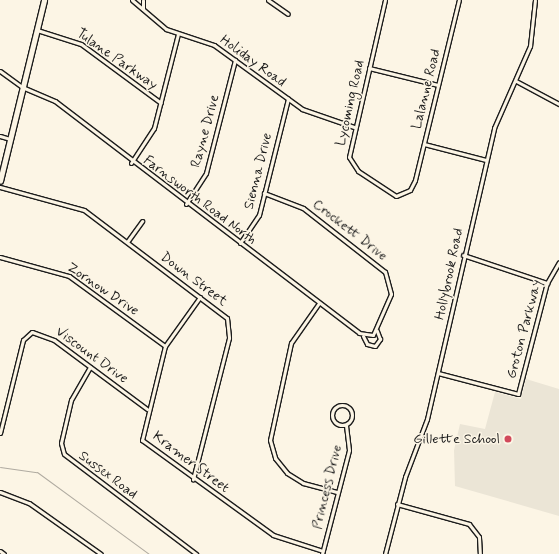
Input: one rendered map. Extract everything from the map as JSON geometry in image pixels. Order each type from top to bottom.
[{"type":"main road","points":[[0,181],[44,0]]},
{"type":"street","name":"Holiday Road","points":[[132,0],[143,8],[155,22],[178,34],[207,41],[310,113],[354,127]]},
{"type":"street","points":[[143,8],[144,0]]},
{"type":"street","points":[[268,0],[288,14]]},
{"type":"street","name":"Lycoming Road","points":[[385,0],[354,127],[351,163],[396,196],[406,194],[413,186],[424,144]]},
{"type":"street","name":"Lalanne Road","points":[[459,0],[424,144],[486,160]]},
{"type":"street","name":"Hollybrook Road","points":[[385,554],[398,504],[424,429],[438,373],[463,255],[498,117],[516,81],[530,46],[535,0]]},
{"type":"street","name":"Tulane Parkway","points":[[37,30],[81,44],[161,103]]},
{"type":"street","points":[[131,163],[151,136],[161,103],[178,34]]},
{"type":"street","name":"Rayne Drive","points":[[186,204],[206,173],[235,60]]},
{"type":"street","points":[[369,68],[438,85]]},
{"type":"street","name":"Farnsworth Road North","points":[[0,71],[22,87],[55,101],[131,163],[363,336]]},
{"type":"street","points":[[516,81],[559,104]]},
{"type":"street","name":"Sienna Drive","points":[[240,243],[255,224],[288,99]]},
{"type":"street","points":[[0,136],[10,139]]},
{"type":"street","name":"Down Street","points":[[0,187],[76,206],[226,316],[230,330],[193,479]]},
{"type":"street","name":"Crockett Drive","points":[[264,193],[303,208],[381,267],[388,278],[391,294],[377,331],[380,339],[375,346],[367,344],[363,336]]},
{"type":"street","points":[[127,242],[142,221]]},
{"type":"street","points":[[463,255],[547,283]]},
{"type":"street","name":"Zornow Drive","points":[[0,257],[69,276],[165,346]]},
{"type":"street","name":"Groton Parkway","points":[[438,373],[518,394],[547,283],[559,262]]},
{"type":"street","name":"Kramer Street","points":[[200,297],[165,346],[147,409],[143,443],[273,535],[322,552]]},
{"type":"street","points":[[319,303],[291,343],[270,440],[278,463],[290,476],[337,492]]},
{"type":"street","points":[[363,336],[371,336],[377,331]]},
{"type":"street","name":"Viscount Drive","points":[[0,434],[23,340],[29,333],[46,335],[147,409]]},
{"type":"street","name":"Sussex Road","points":[[90,367],[71,400],[61,443],[64,454],[196,554]]},
{"type":"street","name":"Princess Drive","points":[[343,405],[351,410],[351,420],[346,425],[334,422],[331,415],[336,406],[343,405]]},
{"type":"street","name":"Princess Drive","points":[[322,552],[349,450],[346,425]]},
{"type":"street","points":[[0,492],[29,503],[100,554]]},
{"type":"street","points":[[398,504],[469,524],[479,536],[480,554]]},
{"type":"street","points":[[0,551],[4,554]]},
{"type":"shaded area","name":"Gillette School","points":[[526,379],[559,389],[559,516],[455,486],[454,450],[460,424],[485,429],[495,392],[521,399]]},
{"type":"waterway","points":[[0,467],[37,472],[149,554]]},
{"type":"place","name":"Gillette School","points":[[508,439]]}]
